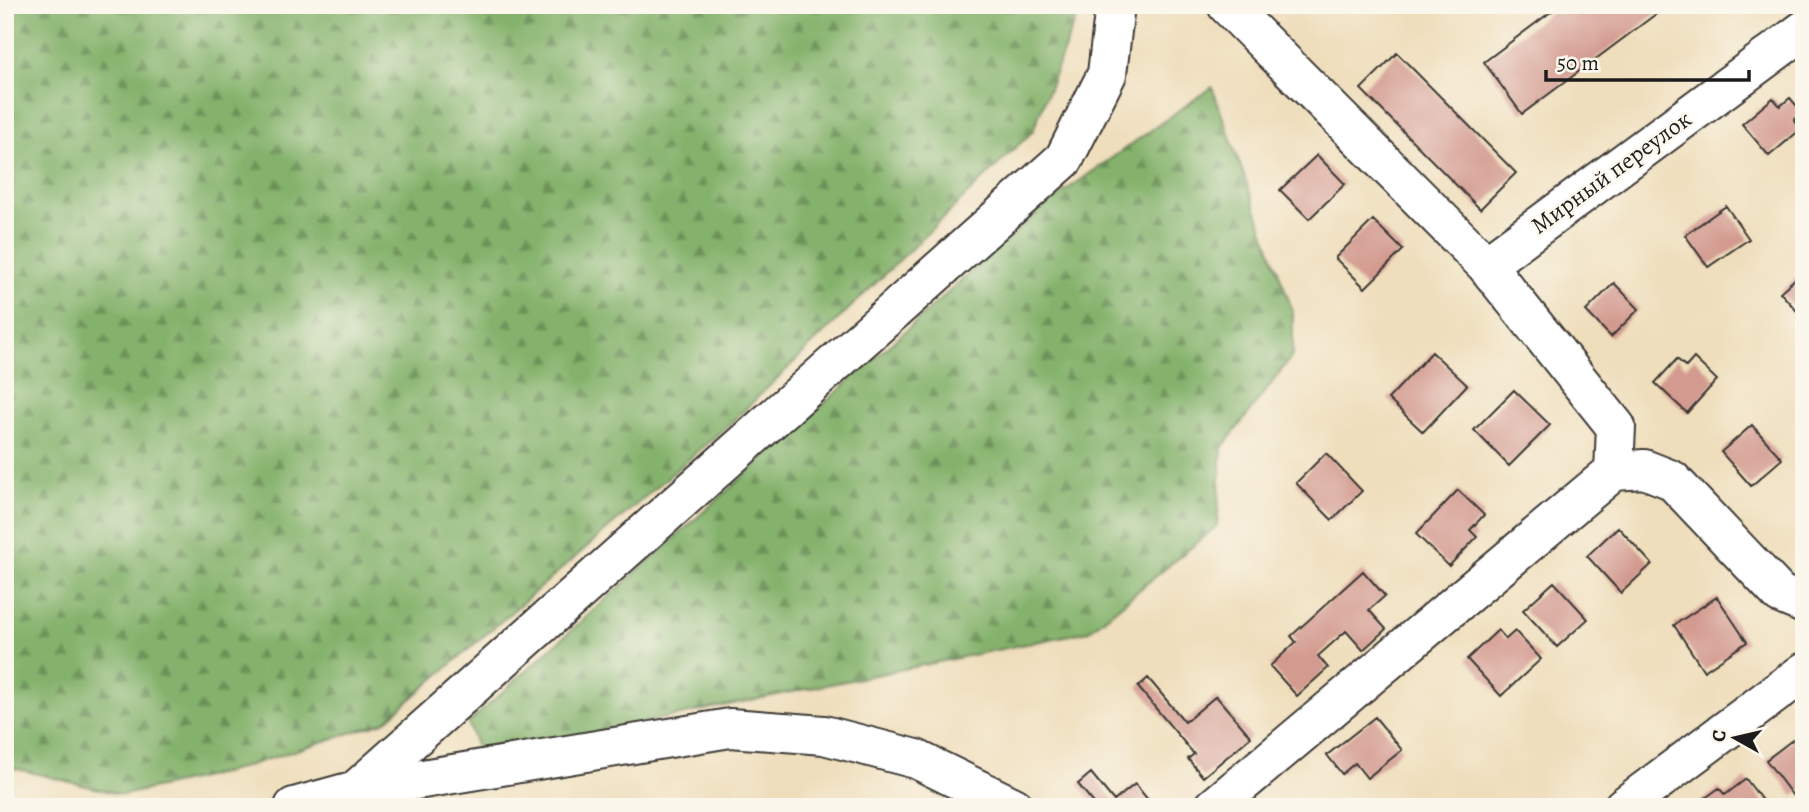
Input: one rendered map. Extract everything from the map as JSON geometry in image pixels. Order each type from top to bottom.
[{"type":"street","points":[[356,790],[1064,159],[1107,74],[1115,5]]},
{"type":"street","points":[[1227,5],[1486,265],[1616,427],[1614,471]]},
{"type":"street","name":"Мирный переулок","points":[[1486,265],[1804,30]]},
{"type":"street","points":[[1214,807],[1614,471],[1644,469],[1672,480],[1780,594],[1804,604]]},
{"type":"street","points":[[1623,807],[1804,672]]},
{"type":"street","points":[[294,807],[356,790],[730,728],[824,735],[916,759],[1014,807]]},
{"type":"green space","points":[[5,5],[1081,5],[1033,131],[733,421],[384,722],[228,772],[123,795],[5,766]]},
{"type":"green space","points":[[1212,87],[1293,312],[1293,355],[1222,448],[1217,526],[1089,631],[480,756],[468,723],[1048,203]]},
{"type":"building","points":[[1560,5],[1668,5],[1522,114],[1484,62]]},
{"type":"building","points":[[1698,5],[1715,5],[1704,13]]},
{"type":"building","points":[[1397,53],[1516,173],[1480,209],[1361,89]]},
{"type":"building","points":[[1773,98],[1780,106],[1790,98],[1803,113],[1794,120],[1801,129],[1769,156],[1742,124]]},
{"type":"building","points":[[1317,155],[1345,184],[1309,219],[1280,190]]},
{"type":"building","points":[[1726,206],[1749,239],[1708,267],[1685,235]]},
{"type":"building","points":[[1373,220],[1403,250],[1365,288],[1335,258]]},
{"type":"building","points":[[1804,271],[1804,319],[1780,292]]},
{"type":"building","points":[[1614,283],[1639,309],[1611,337],[1586,311]]},
{"type":"building","points":[[1432,352],[1467,385],[1423,432],[1388,399]]},
{"type":"building","points":[[1694,358],[1717,380],[1687,413],[1655,383],[1677,359],[1686,367]]},
{"type":"building","points":[[1514,390],[1550,425],[1509,466],[1474,430]]},
{"type":"building","points":[[1752,425],[1782,459],[1751,486],[1721,452]]},
{"type":"building","points":[[1326,453],[1362,491],[1332,520],[1296,483]]},
{"type":"building","points":[[1458,490],[1484,515],[1470,530],[1477,537],[1449,566],[1416,534]]},
{"type":"building","points":[[1618,527],[1652,564],[1621,593],[1587,556]]},
{"type":"building","points":[[1363,571],[1385,596],[1369,610],[1386,629],[1363,650],[1346,631],[1318,656],[1328,668],[1297,696],[1270,666],[1296,642],[1291,636]]},
{"type":"building","points":[[1554,582],[1588,619],[1557,647],[1523,610]]},
{"type":"building","points":[[1717,597],[1747,642],[1704,671],[1674,625]]},
{"type":"building","points":[[1498,630],[1506,639],[1515,631],[1541,659],[1501,696],[1467,659]]},
{"type":"building","points":[[1148,678],[1185,722],[1216,696],[1251,737],[1203,777],[1188,759],[1194,754],[1138,687]]},
{"type":"building","points":[[1375,717],[1402,750],[1367,778],[1355,763],[1342,774],[1327,755]]},
{"type":"building","points":[[1804,731],[1804,788],[1793,796],[1766,760]]},
{"type":"building","points":[[1091,773],[1114,801],[1135,784],[1154,807],[1097,807],[1078,784]]},
{"type":"building","points":[[1746,779],[1767,807],[1693,807],[1719,788],[1725,795]]}]
